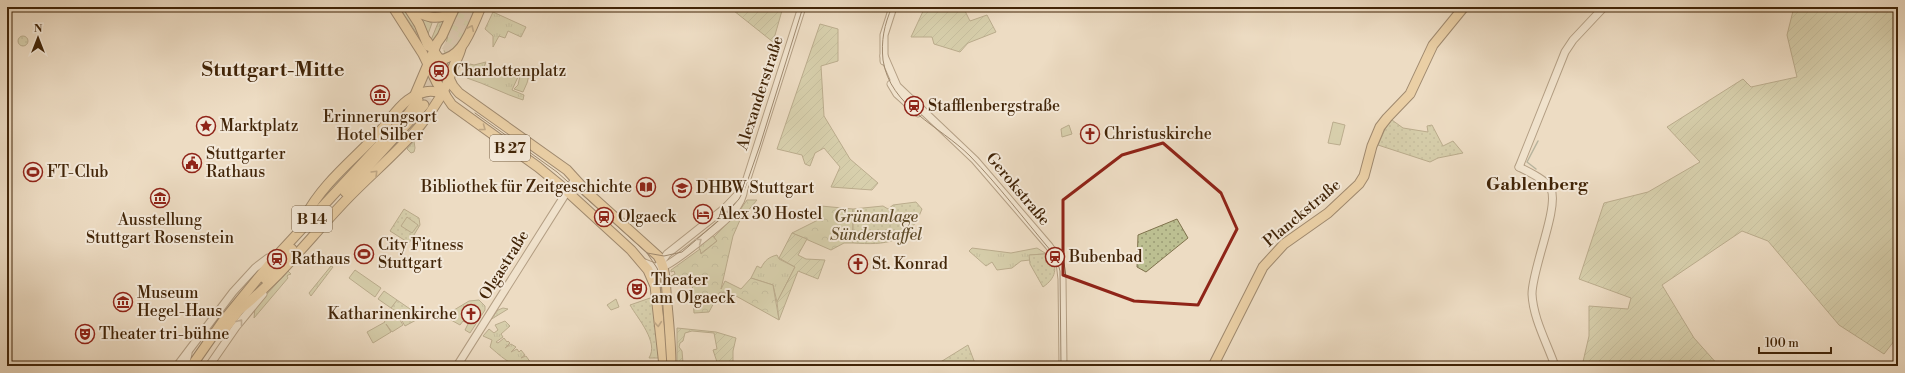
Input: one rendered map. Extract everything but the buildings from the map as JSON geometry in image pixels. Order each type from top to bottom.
[{"type":"main road","name":"B 27","points":[[393,7],[415,40],[433,57],[459,93],[556,162],[653,250],[660,265],[670,328],[671,366]]},
{"type":"main road","name":"B 14","points":[[192,365],[223,321],[250,287],[374,152],[422,106],[444,93],[461,48],[481,7]]},
{"type":"main road","name":"Planckstraße","points":[[1213,366],[1263,267],[1284,244],[1334,208],[1359,184],[1367,168],[1372,146],[1380,127],[1410,94],[1432,45],[1464,7]]},
{"type":"main road","name":"B 27","points":[[408,8],[429,18],[440,18],[454,10]]},
{"type":"main road","name":"B 27","points":[[408,8],[426,38],[444,93]]},
{"type":"main road","name":"B 27","points":[[422,106],[432,90],[433,57],[454,10]]},
{"type":"main road","points":[[415,40],[426,38]]},
{"type":"main road","name":"B 14","points":[[192,365],[286,256],[422,106],[433,57],[444,55],[450,57],[461,48]]},
{"type":"main road","name":"B 27","points":[[432,75],[452,105],[538,167],[642,262],[650,272],[655,282],[664,366]]},
{"type":"main road","points":[[432,90],[472,103],[468,108],[467,116]]},
{"type":"main road","name":"B 14","points":[[239,310],[278,276],[350,196],[393,156],[432,90]]},
{"type":"main road","name":"B 14","points":[[305,217],[312,204],[331,180],[382,129],[403,104],[422,106]]},
{"type":"main road","name":"B 14","points":[[250,287],[254,276],[268,258],[305,217],[347,172],[368,153],[374,152]]},
{"type":"main road","name":"B 14","points":[[350,196],[360,176]]},
{"type":"street","name":"Alexanderstraße","points":[[660,265],[702,239],[732,213],[742,200],[744,188],[802,7]]},
{"type":"street","name":"Gerokstraße","points":[[893,7],[884,34],[884,56],[887,75],[897,94],[912,109],[946,133],[967,152],[1052,250],[1062,268],[1062,366]]},
{"type":"street","points":[[1555,366],[1533,302],[1532,287],[1552,200],[1550,188],[1547,184],[1519,167],[1565,52],[1573,40],[1604,7]]},
{"type":"street","name":"Olgastraße","points":[[457,366],[575,179]]},
{"type":"street","name":"Alexanderstraße","points":[[660,265],[668,253],[725,208],[744,188]]},
{"type":"street","points":[[653,250],[660,253],[668,253]]},
{"type":"street","points":[[209,366],[240,321],[278,276],[286,256]]},
{"type":"street","points":[[177,366],[239,285],[255,268],[268,258]]},
{"type":"street","points":[[642,262],[660,265],[655,282]]},
{"type":"street","points":[[189,350],[192,365]]},
{"type":"street","points":[[182,366],[189,350]]},
{"type":"highlighted area","points":[[1163,143],[1221,193],[1237,229],[1198,305],[1134,301],[1063,275],[1063,200],[1122,155]]},
{"type":"green space","points":[[399,7],[404,7],[420,36],[418,35]]},
{"type":"green space","points":[[420,7],[444,7],[435,12],[429,12]]},
{"type":"green space","points":[[461,7],[468,7],[477,12],[457,50],[446,54],[444,51],[449,32]]},
{"type":"green space","points":[[729,7],[783,7],[773,42]]},
{"type":"green space","points":[[925,7],[963,7],[970,21],[987,15],[996,32],[968,43],[960,52],[934,44],[932,37],[911,37]]},
{"type":"green space","points":[[1794,7],[1898,7],[1898,336],[1884,354],[1839,325],[1768,241],[1742,231],[1662,285],[1694,338],[1719,366],[1582,366],[1589,336],[1589,306],[1628,309],[1631,298],[1579,279],[1604,203],[1648,192],[1700,162],[1667,127],[1743,79],[1751,87],[1797,77],[1787,35]]},
{"type":"green space","points":[[493,12],[526,27],[521,37],[508,31],[505,38],[499,36],[493,47],[493,36],[485,29]]},
{"type":"green space","points":[[419,17],[432,23],[428,34]]},
{"type":"green space","points":[[444,20],[434,44],[431,40],[438,23]]},
{"type":"green space","points":[[820,24],[838,29],[838,61],[821,66],[824,116],[850,159],[878,183],[872,190],[831,187],[840,167],[824,148],[815,153],[810,166],[805,164],[802,155],[777,149]]},
{"type":"green space","points":[[21,36],[25,36],[27,37],[27,45],[21,46],[18,43],[18,39]]},
{"type":"green space","points":[[486,62],[483,70],[495,75],[498,68],[518,77],[512,90],[524,95],[523,100],[467,78],[467,69],[470,64],[474,65]]},
{"type":"green space","points":[[521,71],[529,75],[523,92],[514,89],[518,85]]},
{"type":"green space","points":[[1392,120],[1403,128],[1428,132],[1427,126],[1432,125],[1443,146],[1453,141],[1463,153],[1438,158],[1430,162],[1378,145],[1386,127]]},
{"type":"green space","points":[[1333,122],[1345,125],[1340,145],[1328,143]]},
{"type":"green space","points":[[1069,125],[1072,134],[1062,137],[1061,129]]},
{"type":"green space","points":[[414,141],[414,152],[411,153],[407,149]]},
{"type":"green space","points":[[747,200],[757,200],[740,220],[733,236],[721,289],[725,281],[741,289],[751,278],[773,285],[779,320],[736,296],[721,292],[719,293],[709,312],[694,313],[692,281],[672,282],[671,276],[675,274],[674,271],[671,272],[671,270],[700,249],[701,254],[717,241],[714,237],[740,210]]},
{"type":"green space","name":"Grünanlage Sünderstaffel","points":[[916,202],[922,209],[917,221],[903,236],[895,240],[885,242],[865,244],[853,243],[853,209],[883,206],[888,209],[893,205]]},
{"type":"green space","points":[[821,206],[853,209],[853,243],[844,243],[831,250],[792,233],[820,219]]},
{"type":"green space","points":[[404,209],[419,218],[420,225],[409,243],[390,231]]},
{"type":"green space","points":[[407,217],[418,225],[412,233],[401,226]]},
{"type":"green space","points":[[1177,219],[1188,238],[1146,272],[1137,267],[1138,235]]},
{"type":"green space","points":[[792,233],[807,239],[798,255],[806,259],[825,260],[818,279],[798,271],[779,320],[777,302],[795,267],[779,258]]},
{"type":"green space","points":[[712,235],[717,241],[700,254],[699,246]]},
{"type":"green space","points":[[972,248],[1011,253],[1037,248],[1045,253],[1030,255],[1030,260],[1021,261],[1012,268],[997,270],[992,262],[986,266],[969,251]]},
{"type":"green space","points":[[777,255],[779,259],[795,267],[777,302],[773,285],[751,278],[757,266],[761,268],[768,259]]},
{"type":"green space","points":[[1029,255],[1050,255],[1055,268],[1051,280],[1043,287],[1030,264]]},
{"type":"green space","points":[[331,266],[333,267],[311,296],[309,293]]},
{"type":"green space","points":[[355,270],[381,288],[375,297],[349,278]]},
{"type":"green space","points":[[288,271],[291,274],[287,276],[288,278],[254,318],[255,307]]},
{"type":"green space","points":[[384,291],[397,300],[391,308],[378,299]]},
{"type":"green space","points":[[653,297],[660,358],[649,358],[651,345],[649,338],[630,305]]},
{"type":"green space","points":[[616,299],[619,307],[611,310],[607,305]]},
{"type":"green space","points":[[397,300],[413,311],[412,314],[418,316],[418,319],[405,326],[399,316],[400,314],[391,308]]},
{"type":"green space","points":[[479,300],[485,306],[485,310],[470,333],[465,330],[468,324],[463,321],[460,325],[451,320],[449,313],[469,301]]},
{"type":"green space","points":[[503,308],[508,309],[490,320],[498,310]]},
{"type":"green space","points":[[389,309],[397,315],[403,325],[392,332],[386,324],[391,332],[373,343],[367,332],[385,322],[382,318]]},
{"type":"green space","points":[[505,321],[510,326],[501,334],[503,337],[496,342],[498,343],[504,338],[510,343],[505,348],[511,344],[516,347],[511,352],[517,349],[519,352],[521,350],[525,355],[521,358],[526,356],[531,363],[526,366],[515,365],[504,359],[490,347],[492,340],[483,336],[489,329],[494,333],[498,330],[495,325]]},
{"type":"green space","points":[[677,328],[716,332],[736,338],[733,351],[733,362],[746,363],[746,366],[732,366],[732,363],[717,362],[713,350],[717,349],[714,333],[692,331],[685,333],[683,341],[680,343],[679,347],[682,351],[683,363],[677,363]]},
{"type":"green space","points":[[968,345],[976,366],[934,366]]},
{"type":"waterway","points":[[1536,169],[1527,162],[1538,141]]},
{"type":"tunnel","points":[[419,98],[448,47],[466,7]]},
{"type":"tunnel","points":[[424,105],[474,7]]},
{"type":"tram line","points":[[647,253],[664,256],[682,252],[725,215],[739,199],[745,188],[760,145],[803,7]]},
{"type":"tram line","points":[[892,7],[884,33],[882,53],[888,76],[895,91],[918,114],[970,156],[991,179],[1057,260],[1060,271],[1061,366]]},
{"type":"tram line","points":[[475,113],[557,172],[647,253],[657,268],[661,278],[667,366]]},
{"type":"place","name":"Charlottenplatz","points":[[439,71]]},
{"type":"place","name":"Erinnerungsort Hotel Silber","points":[[380,95]]},
{"type":"place","name":"Stafflenbergstraße","points":[[914,106]]},
{"type":"place","name":"Marktplatz","points":[[206,126]]},
{"type":"place","name":"Christuskirche","points":[[1090,134]]},
{"type":"place","name":"Stuttgarter Rathaus","points":[[192,163]]},
{"type":"place","name":"FT-Club","points":[[33,172]]},
{"type":"place","name":"Bibliothek für Zeitgeschichte","points":[[646,187]]},
{"type":"place","name":"DHBW Stuttgart","points":[[682,188]]},
{"type":"place","name":"Ausstellung Stuttgart Rosenstein","points":[[160,198]]},
{"type":"place","name":"Alex 30 Hostel","points":[[703,214]]},
{"type":"place","name":"Olgaeck","points":[[604,217]]},
{"type":"place","name":"City Fitness Stuttgart","points":[[364,254]]},
{"type":"place","name":"Bubenbad","points":[[1055,257]]},
{"type":"place","name":"Rathaus","points":[[277,259]]},
{"type":"place","name":"St. Konrad","points":[[858,264]]},
{"type":"place","name":"Theater am Olgaeck","points":[[637,289]]},
{"type":"place","name":"Museum Hegel-Haus","points":[[123,302]]},
{"type":"place","name":"Katharinenkirche","points":[[471,314]]},
{"type":"place","name":"Theater tri-bühne","points":[[85,334]]},
{"type":"district","name":"Stuttgart-Mitte","points":[[273,70]]},
{"type":"district","name":"Gablenberg","points":[[1537,184]]}]
